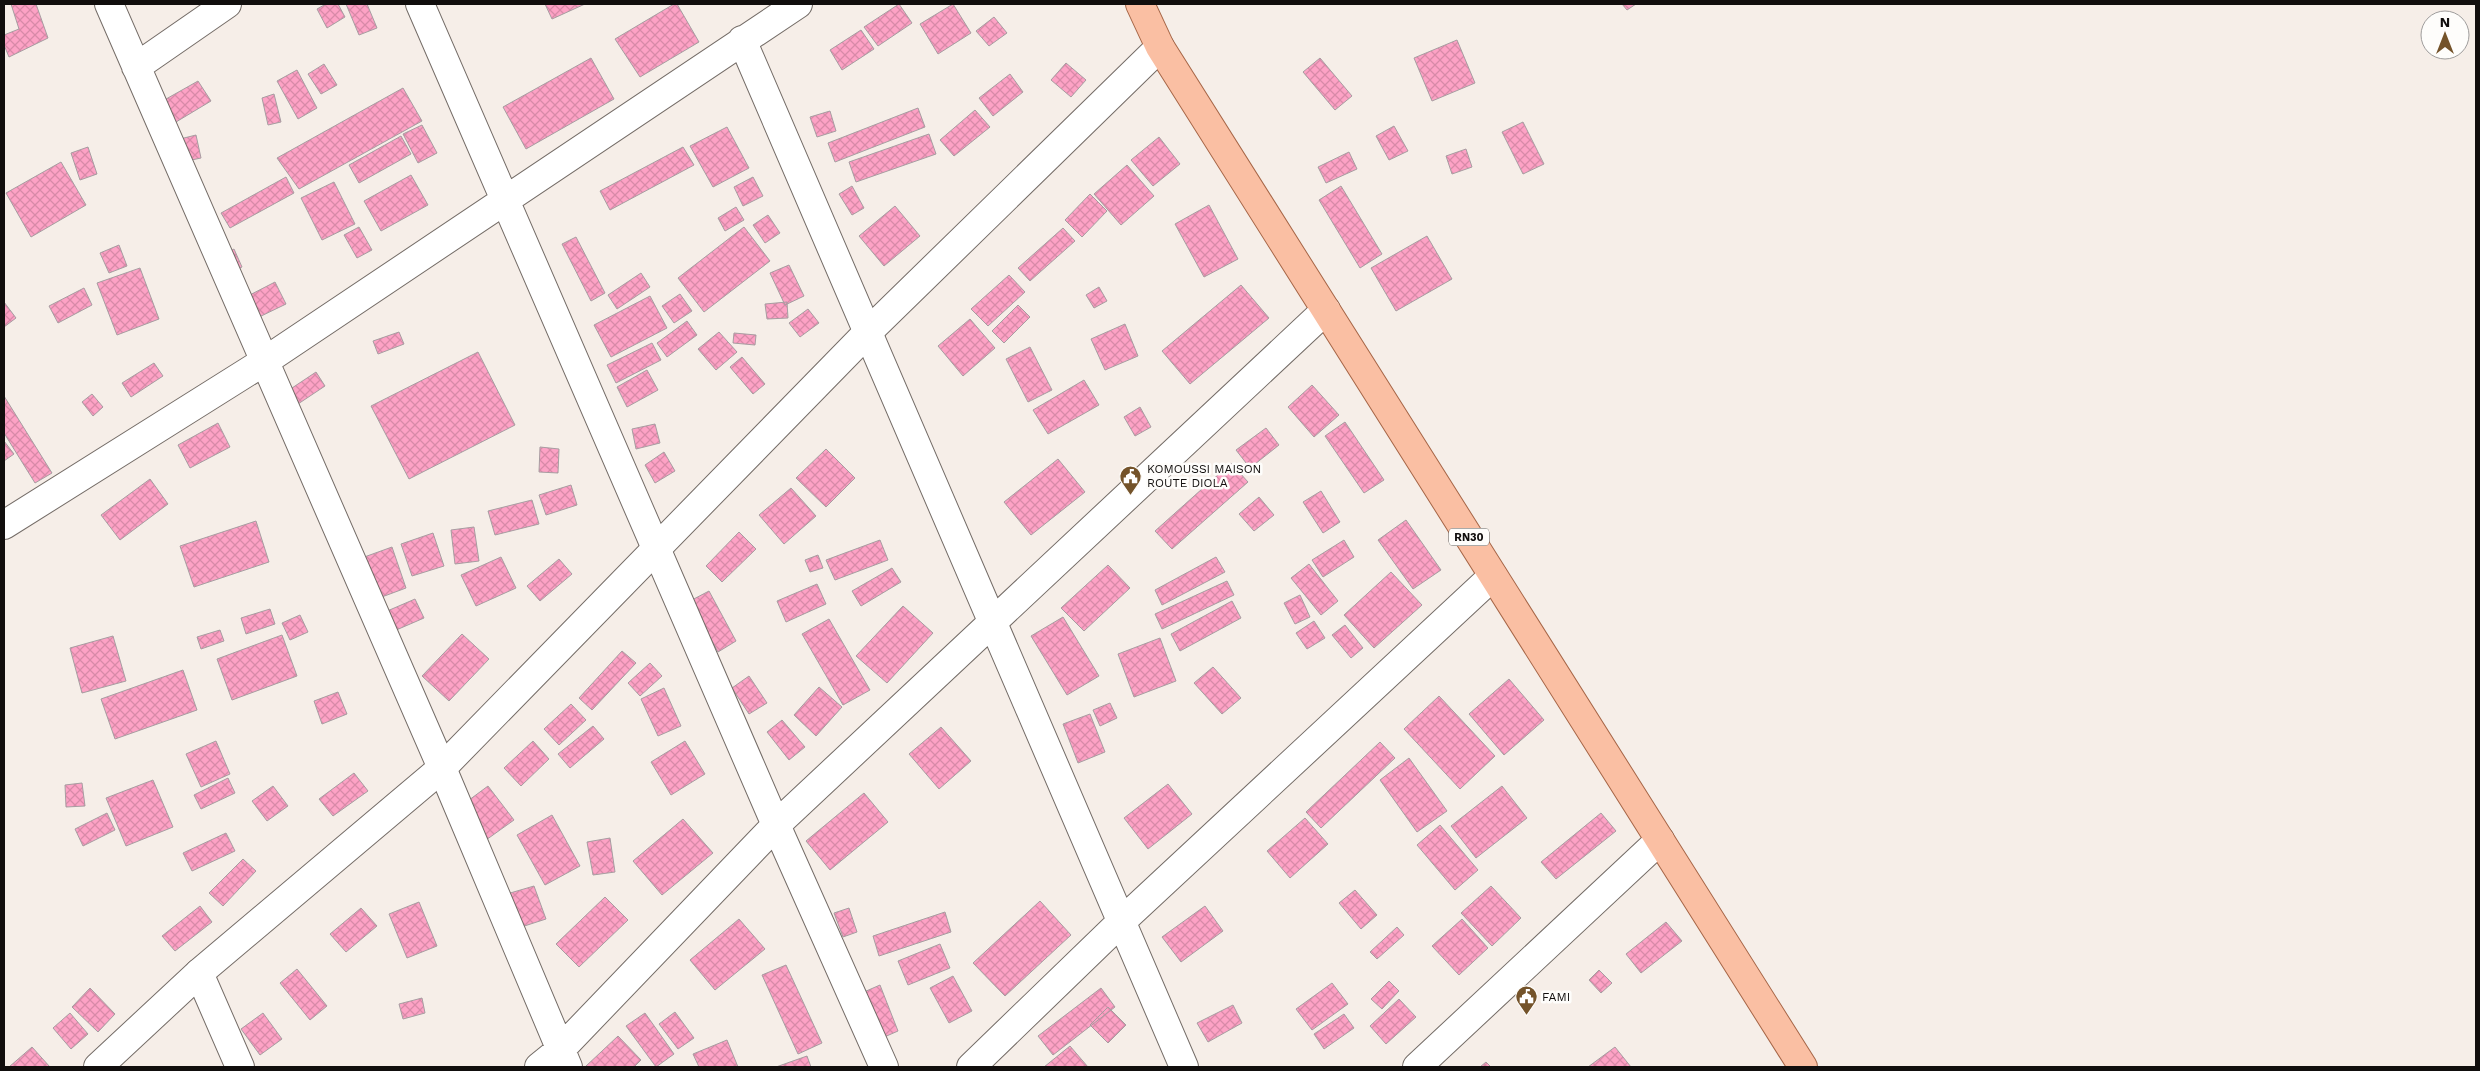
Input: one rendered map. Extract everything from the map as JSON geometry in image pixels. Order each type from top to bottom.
[{"type":"main road","name":"RN30","points":[[1140,4],[1160,47],[1803,1067]]},
{"type":"street","points":[[109,4],[442,768],[564,1059]]},
{"type":"street","points":[[136,67],[227,4]]},
{"type":"street","points":[[420,4],[776,825],[884,1067]]},
{"type":"street","points":[[4,525],[265,361],[505,198],[798,4]]},
{"type":"street","points":[[742,40],[1184,1067]]},
{"type":"street","points":[[98,1067],[199,973],[442,768],[868,332],[1160,47]]},
{"type":"street","points":[[539,1067],[564,1059],[776,825],[1326,310]]},
{"type":"street","points":[[971,1067],[1122,921],[1494,576]]},
{"type":"street","points":[[1417,1067],[1660,840]]},
{"type":"street","points":[[199,973],[240,1067]]},
{"type":"building","points":[[11,4],[36,4],[48,38],[9,57],[4,45],[4,35],[19,29]]},
{"type":"building","points":[[326,4],[338,4],[345,17],[327,28],[317,9]]},
{"type":"building","points":[[346,4],[367,4],[377,28],[359,35]]},
{"type":"building","points":[[545,4],[585,4],[552,19]]},
{"type":"building","points":[[677,4],[699,42],[640,77],[615,39]]},
{"type":"building","points":[[899,4],[912,23],[878,46],[864,27]]},
{"type":"building","points":[[953,4],[971,33],[938,54],[920,24]]},
{"type":"building","points":[[1622,4],[1636,4],[1627,10]]},
{"type":"building","points":[[994,17],[1007,33],[989,46],[976,31]]},
{"type":"building","points":[[861,30],[874,49],[842,70],[830,50]]},
{"type":"building","points":[[1457,40],[1475,83],[1432,101],[1414,58]]},
{"type":"building","points":[[591,58],[614,99],[526,149],[503,107]]},
{"type":"building","points":[[1320,58],[1352,96],[1335,110],[1303,72]]},
{"type":"building","points":[[1066,63],[1086,80],[1071,97],[1051,80]]},
{"type":"building","points":[[324,64],[337,85],[321,94],[308,74]]},
{"type":"building","points":[[297,70],[317,108],[298,119],[277,81]]},
{"type":"building","points":[[1010,74],[1023,92],[993,116],[979,98]]},
{"type":"building","points":[[198,81],[211,101],[171,125],[159,103]]},
{"type":"building","points":[[403,88],[422,121],[299,189],[277,158]]},
{"type":"building","points":[[274,94],[281,122],[268,125],[262,98]]},
{"type":"building","points":[[918,108],[925,127],[835,162],[828,143]]},
{"type":"building","points":[[975,110],[990,127],[954,156],[940,140]]},
{"type":"building","points":[[830,111],[836,131],[817,137],[810,117]]},
{"type":"building","points":[[1523,122],[1544,164],[1523,174],[1502,132]]},
{"type":"building","points":[[422,125],[437,153],[418,163],[403,134]]},
{"type":"building","points":[[1394,126],[1408,151],[1389,160],[1376,136]]},
{"type":"building","points":[[727,127],[749,168],[713,187],[690,146]]},
{"type":"building","points":[[929,134],[936,154],[856,182],[849,162]]},
{"type":"building","points":[[196,135],[201,158],[182,162],[176,140]]},
{"type":"building","points":[[401,136],[411,154],[359,183],[349,165]]},
{"type":"building","points":[[1159,137],[1180,164],[1153,186],[1131,160]]},
{"type":"building","points":[[88,147],[97,174],[80,180],[71,153]]},
{"type":"building","points":[[683,147],[694,165],[610,210],[600,191]]},
{"type":"building","points":[[1466,149],[1472,167],[1452,174],[1446,156]]},
{"type":"building","points":[[1349,152],[1357,169],[1326,183],[1318,167]]},
{"type":"building","points":[[61,162],[86,205],[31,237],[6,193]]},
{"type":"building","points":[[1127,165],[1154,196],[1121,225],[1094,194]]},
{"type":"building","points":[[411,175],[428,205],[381,231],[364,201]]},
{"type":"building","points":[[286,177],[294,193],[230,228],[221,213]]},
{"type":"building","points":[[753,177],[763,196],[743,206],[734,187]]},
{"type":"building","points":[[334,182],[355,224],[322,240],[301,198]]},
{"type":"building","points":[[852,186],[864,208],[852,215],[839,194]]},
{"type":"building","points":[[1341,186],[1382,254],[1360,268],[1319,200]]},
{"type":"building","points":[[1090,194],[1107,211],[1082,237],[1065,220]]},
{"type":"building","points":[[1209,205],[1238,259],[1204,277],[1175,224]]},
{"type":"building","points":[[895,206],[920,236],[884,266],[859,236]]},
{"type":"building","points":[[736,207],[744,220],[725,231],[718,218]]},
{"type":"building","points":[[768,215],[780,233],[765,243],[753,225]]},
{"type":"building","points":[[359,227],[372,250],[357,258],[344,235]]},
{"type":"building","points":[[744,227],[770,261],[704,312],[678,278]]},
{"type":"building","points":[[1063,228],[1075,241],[1030,281],[1018,268]]},
{"type":"building","points":[[1427,236],[1452,279],[1396,311],[1371,268]]},
{"type":"building","points":[[576,237],[605,293],[591,301],[562,244]]},
{"type":"building","points":[[119,245],[127,266],[109,273],[100,253]]},
{"type":"building","points":[[234,249],[242,267],[230,273],[221,256]]},
{"type":"building","points":[[789,265],[804,296],[785,305],[770,273]]},
{"type":"building","points":[[140,268],[159,319],[117,335],[97,283]]},
{"type":"building","points":[[641,273],[650,287],[617,309],[608,295]]},
{"type":"building","points":[[1009,275],[1025,292],[988,326],[971,309]]},
{"type":"building","points":[[275,282],[286,304],[255,319],[244,298]]},
{"type":"building","points":[[1241,285],[1269,318],[1190,384],[1162,351]]},
{"type":"building","points":[[1099,287],[1107,301],[1094,308],[1086,295]]},
{"type":"building","points":[[84,288],[92,305],[58,323],[49,306]]},
{"type":"building","points":[[680,294],[692,311],[674,323],[662,306]]},
{"type":"building","points":[[650,296],[667,328],[611,357],[594,325]]},
{"type":"building","points":[[4,302],[16,318],[4,327]]},
{"type":"building","points":[[787,302],[788,318],[767,319],[765,304]]},
{"type":"building","points":[[1018,305],[1030,317],[1004,343],[992,331]]},
{"type":"building","points":[[808,309],[819,323],[800,337],[789,323]]},
{"type":"building","points":[[970,319],[995,348],[963,376],[938,346]]},
{"type":"building","points":[[687,321],[697,335],[667,357],[657,343]]},
{"type":"building","points":[[1125,324],[1138,356],[1105,370],[1091,339]]},
{"type":"building","points":[[399,332],[404,344],[378,354],[373,341]]},
{"type":"building","points":[[719,332],[737,352],[716,370],[698,349]]},
{"type":"building","points":[[734,333],[756,335],[755,345],[733,343]]},
{"type":"building","points":[[652,343],[661,360],[616,383],[607,365]]},
{"type":"building","points":[[1030,347],[1052,390],[1028,402],[1006,359]]},
{"type":"building","points":[[478,352],[515,425],[409,479],[371,406]]},
{"type":"building","points":[[742,357],[765,384],[753,394],[730,367]]},
{"type":"building","points":[[154,363],[163,376],[131,397],[122,383]]},
{"type":"building","points":[[647,370],[658,390],[627,407],[617,387]]},
{"type":"building","points":[[316,372],[325,386],[295,406],[286,392]]},
{"type":"building","points":[[1084,380],[1099,405],[1048,434],[1033,410]]},
{"type":"building","points":[[1312,385],[1339,415],[1314,437],[1288,407]]},
{"type":"building","points":[[92,394],[103,407],[93,416],[82,402]]},
{"type":"building","points":[[4,396],[52,473],[35,483],[4,433]]},
{"type":"building","points":[[1140,407],[1151,427],[1135,436],[1124,417]]},
{"type":"building","points":[[1345,422],[1384,480],[1364,493],[1325,436]]},
{"type":"building","points":[[218,423],[230,447],[190,468],[178,445]]},
{"type":"building","points":[[655,424],[660,443],[636,449],[632,429]]},
{"type":"building","points":[[1266,428],[1279,445],[1250,468],[1236,450]]},
{"type":"building","points":[[4,441],[14,454],[4,461]]},
{"type":"building","points":[[540,447],[559,449],[558,473],[539,472]]},
{"type":"building","points":[[826,449],[855,478],[826,507],[796,478]]},
{"type":"building","points":[[664,452],[675,471],[655,483],[645,465]]},
{"type":"building","points":[[1058,459],[1085,492],[1031,535],[1004,502]]},
{"type":"building","points":[[1231,463],[1248,482],[1172,549],[1155,531]]},
{"type":"building","points":[[150,479],[168,504],[120,540],[101,515]]},
{"type":"building","points":[[571,485],[577,505],[546,515],[539,495]]},
{"type":"building","points":[[791,488],[816,516],[784,544],[759,515]]},
{"type":"building","points":[[1321,491],[1340,522],[1323,533],[1303,502]]},
{"type":"building","points":[[1259,497],[1274,515],[1254,531],[1239,514]]},
{"type":"building","points":[[532,500],[539,524],[495,535],[488,511]]},
{"type":"building","points":[[1406,520],[1441,570],[1413,589],[1378,540]]},
{"type":"building","points":[[256,521],[269,562],[194,587],[180,546]]},
{"type":"building","points":[[474,527],[479,561],[455,564],[451,530]]},
{"type":"building","points":[[739,532],[756,549],[722,582],[706,566]]},
{"type":"building","points":[[433,533],[444,566],[412,576],[401,544]]},
{"type":"building","points":[[880,540],[888,560],[835,580],[826,560]]},
{"type":"building","points":[[1344,540],[1354,557],[1323,577],[1312,560]]},
{"type":"building","points":[[392,547],[406,588],[371,601],[356,560]]},
{"type":"building","points":[[818,555],[823,568],[810,572],[805,560]]},
{"type":"building","points":[[501,557],[516,588],[476,606],[461,575]]},
{"type":"building","points":[[1216,557],[1225,572],[1162,605],[1155,590]]},
{"type":"building","points":[[559,559],[572,574],[540,601],[527,586]]},
{"type":"building","points":[[1309,564],[1338,601],[1321,615],[1291,578]]},
{"type":"building","points":[[1108,565],[1130,588],[1084,631],[1061,608]]},
{"type":"building","points":[[892,568],[901,582],[861,606],[852,591]]},
{"type":"building","points":[[1391,572],[1422,605],[1374,648],[1344,615]]},
{"type":"building","points":[[1227,581],[1234,595],[1162,629],[1155,614]]},
{"type":"building","points":[[817,584],[826,604],[786,622],[777,601]]},
{"type":"building","points":[[709,591],[736,641],[718,652],[690,601]]},
{"type":"building","points":[[1300,595],[1310,617],[1295,624],[1284,603]]},
{"type":"building","points":[[415,599],[424,618],[387,634],[378,615]]},
{"type":"building","points":[[1232,601],[1241,618],[1180,651],[1171,634]]},
{"type":"building","points":[[903,606],[933,633],[887,683],[856,656]]},
{"type":"building","points":[[270,609],[275,624],[246,634],[241,618]]},
{"type":"building","points":[[300,615],[308,632],[290,640],[282,623]]},
{"type":"building","points":[[1063,617],[1099,676],[1067,695],[1031,636]]},
{"type":"building","points":[[829,619],[870,690],[843,705],[802,634]]},
{"type":"building","points":[[1314,621],[1325,638],[1307,649],[1296,633]]},
{"type":"building","points":[[1345,625],[1363,648],[1351,658],[1332,635]]},
{"type":"building","points":[[220,630],[224,641],[201,649],[197,637]]},
{"type":"building","points":[[462,634],[489,659],[449,701],[422,676]]},
{"type":"building","points":[[282,635],[297,676],[232,700],[217,659]]},
{"type":"building","points":[[113,636],[126,681],[82,693],[70,648]]},
{"type":"building","points":[[1160,638],[1176,681],[1134,697],[1118,654]]},
{"type":"building","points":[[622,651],[636,663],[592,710],[579,698]]},
{"type":"building","points":[[650,663],[662,676],[640,696],[628,683]]},
{"type":"building","points":[[1213,667],[1241,698],[1222,714],[1194,683]]},
{"type":"building","points":[[183,670],[197,710],[115,739],[101,699]]},
{"type":"building","points":[[749,676],[767,703],[749,714],[732,688]]},
{"type":"building","points":[[1509,679],[1544,720],[1504,755],[1469,714]]},
{"type":"building","points":[[819,687],[842,707],[816,736],[794,715]]},
{"type":"building","points":[[664,688],[681,726],[658,736],[641,699]]},
{"type":"building","points":[[338,692],[347,714],[322,724],[314,701]]},
{"type":"building","points":[[1439,696],[1495,756],[1460,789],[1404,729]]},
{"type":"building","points":[[1110,703],[1117,718],[1100,726],[1093,710]]},
{"type":"building","points":[[571,704],[586,720],[559,745],[544,729]]},
{"type":"building","points":[[1090,714],[1105,752],[1078,763],[1063,724]]},
{"type":"building","points":[[782,720],[805,747],[789,760],[767,732]]},
{"type":"building","points":[[593,726],[604,739],[570,768],[558,754]]},
{"type":"building","points":[[941,727],[971,761],[939,789],[909,754]]},
{"type":"building","points":[[216,741],[230,774],[201,787],[186,754]]},
{"type":"building","points":[[533,741],[549,759],[521,786],[504,768]]},
{"type":"building","points":[[685,741],[705,774],[671,795],[651,762]]},
{"type":"building","points":[[1380,742],[1395,758],[1321,828],[1306,812]]},
{"type":"building","points":[[1409,758],[1447,811],[1417,832],[1380,780]]},
{"type":"building","points":[[354,773],[368,791],[333,816],[319,799]]},
{"type":"building","points":[[228,778],[235,793],[201,809],[194,795]]},
{"type":"building","points":[[153,780],[173,827],[126,846],[106,798]]},
{"type":"building","points":[[82,783],[85,806],[66,807],[65,785]]},
{"type":"building","points":[[1168,784],[1192,814],[1148,849],[1124,818]]},
{"type":"building","points":[[273,786],[288,806],[267,821],[252,801]]},
{"type":"building","points":[[488,786],[514,820],[486,840],[461,806]]},
{"type":"building","points":[[1502,786],[1527,818],[1476,858],[1451,826]]},
{"type":"building","points":[[864,793],[888,822],[830,870],[806,841]]},
{"type":"building","points":[[107,813],[115,830],[83,846],[75,829]]},
{"type":"building","points":[[1601,813],[1616,831],[1556,879],[1541,862]]},
{"type":"building","points":[[552,815],[580,866],[545,885],[517,835]]},
{"type":"building","points":[[1305,818],[1328,844],[1290,878],[1267,851]]},
{"type":"building","points":[[683,819],[713,853],[662,895],[633,861]]},
{"type":"building","points":[[1440,825],[1478,870],[1455,890],[1417,845]]},
{"type":"building","points":[[226,833],[235,851],[192,871],[183,853]]},
{"type":"building","points":[[610,838],[615,872],[593,875],[587,842]]},
{"type":"building","points":[[243,859],[256,871],[223,906],[209,893]]},
{"type":"building","points":[[534,886],[546,919],[512,930],[500,896]]},
{"type":"building","points":[[1491,886],[1521,918],[1492,946],[1461,913]]},
{"type":"building","points":[[1355,890],[1377,915],[1361,929],[1339,903]]},
{"type":"building","points":[[605,897],[628,920],[579,967],[556,944]]},
{"type":"building","points":[[1040,901],[1071,935],[1005,996],[973,963]]},
{"type":"building","points":[[419,902],[437,946],[407,958],[389,914]]},
{"type":"building","points":[[200,906],[212,922],[175,951],[162,936]]},
{"type":"building","points":[[1205,906],[1223,931],[1181,962],[1162,937]]},
{"type":"building","points":[[361,908],[377,926],[346,952],[330,934]]},
{"type":"building","points":[[849,908],[857,932],[843,937],[834,913]]},
{"type":"building","points":[[945,912],[951,932],[879,956],[873,936]]},
{"type":"building","points":[[739,919],[765,949],[715,990],[690,960]]},
{"type":"building","points":[[1462,919],[1488,948],[1459,975],[1432,946]]},
{"type":"building","points":[[1666,922],[1682,941],[1641,973],[1626,954]]},
{"type":"building","points":[[1397,927],[1404,935],[1377,959],[1370,952]]},
{"type":"building","points":[[940,944],[950,968],[908,985],[898,961]]},
{"type":"building","points":[[786,965],[822,1043],[798,1054],[762,975]]},
{"type":"building","points":[[297,969],[327,1006],[310,1020],[280,983]]},
{"type":"building","points":[[1599,970],[1612,983],[1601,993],[1589,980]]},
{"type":"building","points":[[953,976],[972,1011],[949,1023],[930,988]]},
{"type":"building","points":[[1389,981],[1399,991],[1382,1009],[1371,999]]},
{"type":"building","points":[[1332,983],[1348,1004],[1312,1030],[1296,1009]]},
{"type":"building","points":[[880,985],[898,1031],[882,1038],[864,992]]},
{"type":"building","points":[[90,988],[115,1014],[98,1032],[72,1007]]},
{"type":"building","points":[[1101,988],[1115,1007],[1053,1055],[1038,1036]]},
{"type":"building","points":[[422,998],[425,1013],[403,1019],[399,1004]]},
{"type":"building","points":[[1399,999],[1416,1017],[1386,1044],[1370,1026]]},
{"type":"building","points":[[1233,1005],[1242,1023],[1208,1042],[1197,1023]]},
{"type":"building","points":[[1108,1007],[1126,1025],[1108,1043],[1090,1025]]},
{"type":"building","points":[[675,1012],[694,1038],[678,1049],[659,1024]]},
{"type":"building","points":[[70,1013],[88,1034],[71,1049],[53,1028]]},
{"type":"building","points":[[263,1013],[282,1039],[260,1055],[241,1029]]},
{"type":"building","points":[[645,1013],[674,1054],[656,1067],[626,1026]]},
{"type":"building","points":[[1344,1014],[1354,1028],[1324,1049],[1314,1034]]},
{"type":"building","points":[[618,1036],[641,1060],[634,1067],[585,1067]]},
{"type":"building","points":[[727,1040],[738,1067],[699,1067],[693,1054]]},
{"type":"building","points":[[1070,1046],[1088,1067],[1044,1067]]},
{"type":"building","points":[[32,1047],[50,1067],[9,1067]]},
{"type":"building","points":[[1615,1047],[1631,1067],[1588,1067]]},
{"type":"building","points":[[807,1056],[811,1067],[776,1067]]},
{"type":"building","points":[[1486,1062],[1491,1067],[1480,1067]]},
{"type":"place","name":"KOMOUSSI MAISON ROUTE DIOLA","points":[[1131,495]]},
{"type":"place","name":"FAMI","points":[[1526,1016]]}]
